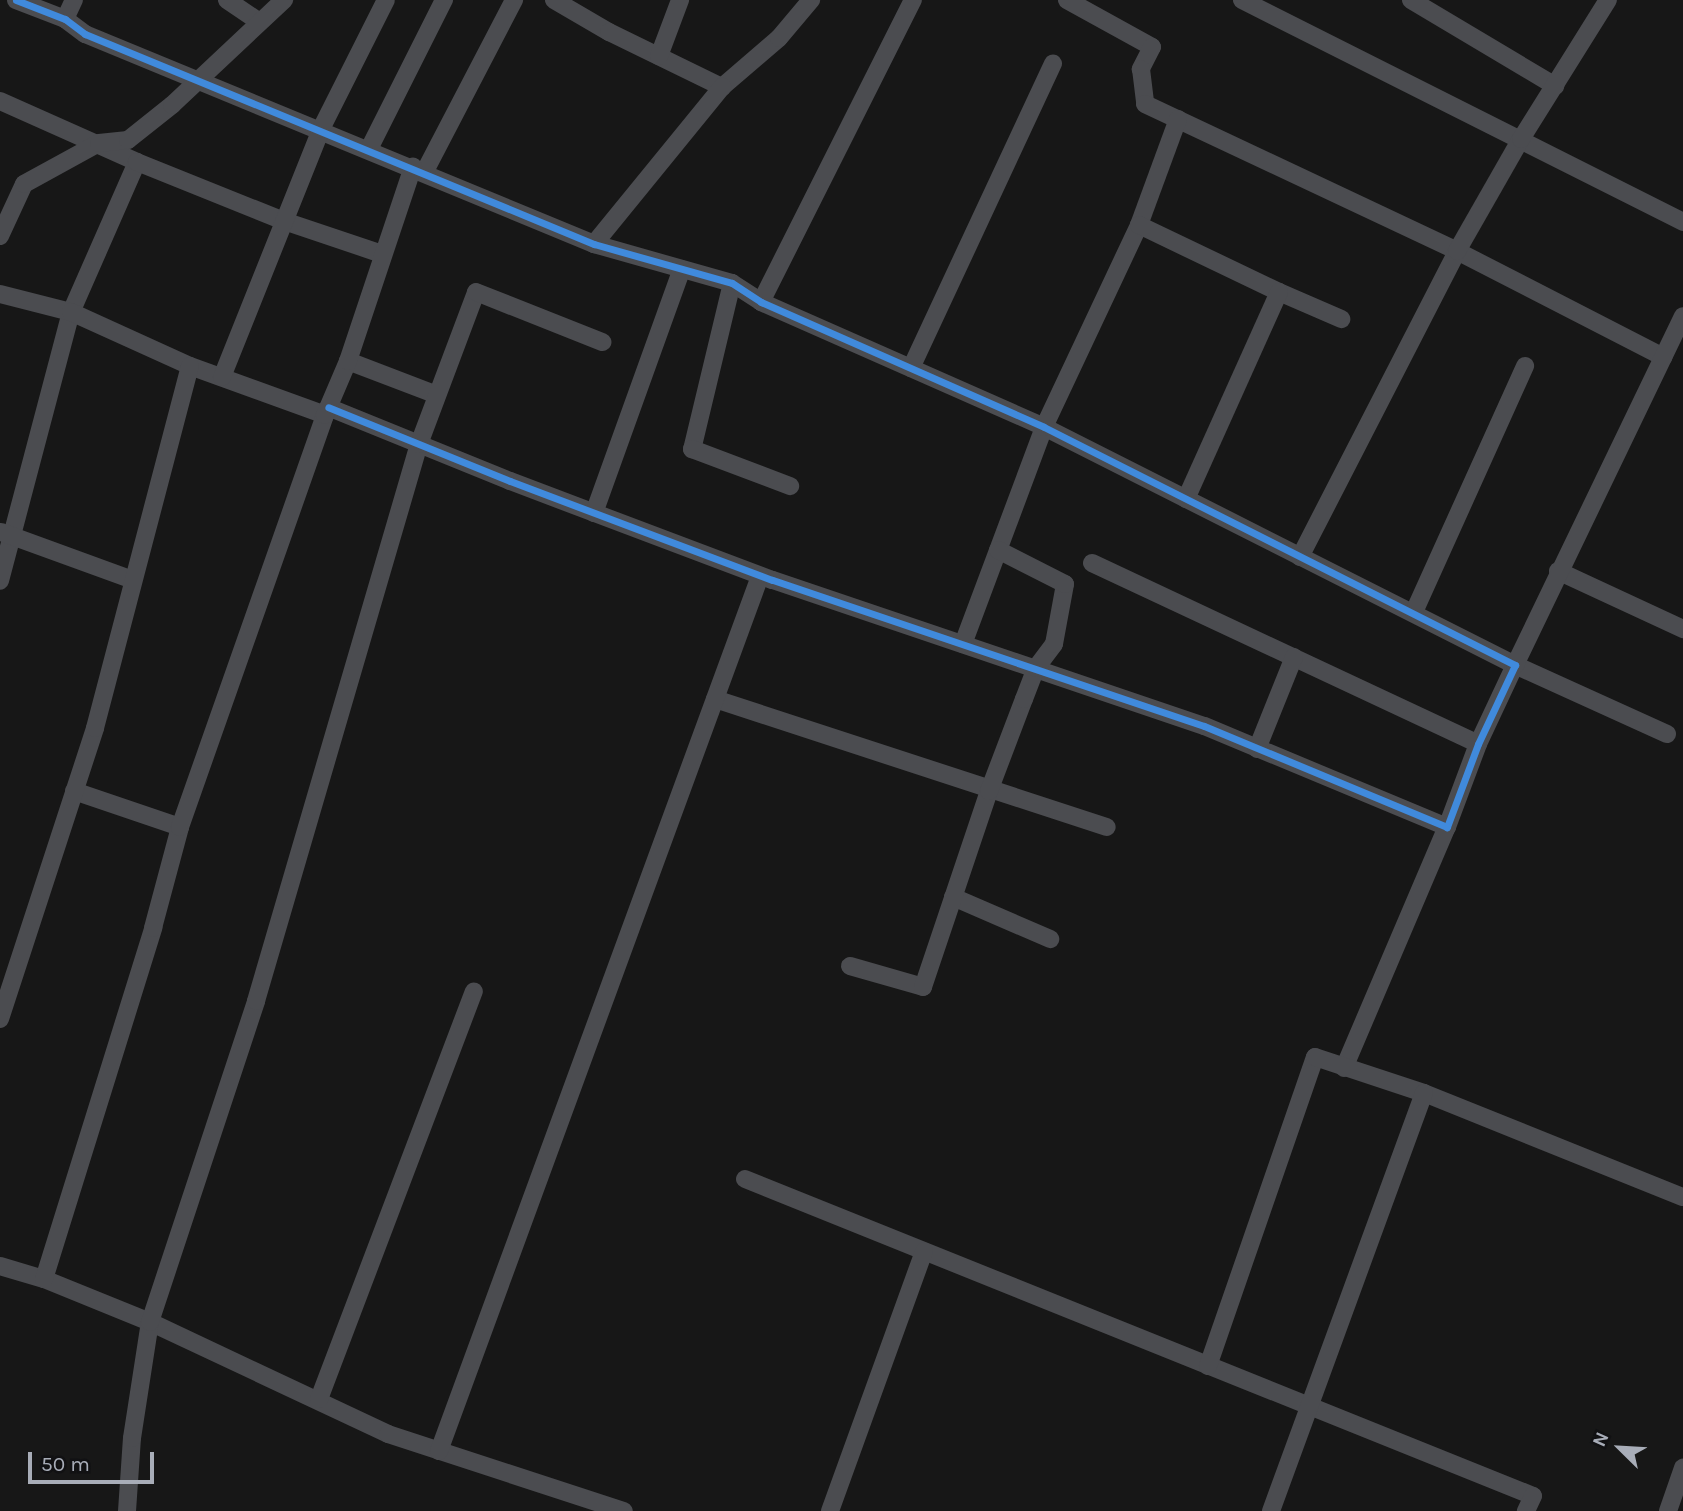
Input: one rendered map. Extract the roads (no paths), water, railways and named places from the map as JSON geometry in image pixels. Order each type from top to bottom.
[{"type":"street","points":[[16,0],[65,19],[85,34],[419,169],[594,244],[732,283],[761,302],[1044,427],[1515,665],[1667,734]]},
{"type":"street","points":[[65,19],[74,0]]},
{"type":"street","points":[[227,0],[258,21]]},
{"type":"street","points":[[0,236],[24,184],[99,143],[128,141],[199,80],[258,21],[284,0]]},
{"type":"street","points":[[222,377],[321,129],[386,0]]},
{"type":"street","points":[[369,149],[444,0]]},
{"type":"street","points":[[44,1279],[153,928],[180,827],[327,411],[348,361],[382,254],[419,169],[514,0]]},
{"type":"street","points":[[554,0],[722,87]]},
{"type":"street","points":[[659,56],[680,0]]},
{"type":"street","points":[[594,244],[722,87],[779,37],[811,0]]},
{"type":"street","points":[[761,302],[913,0]]},
{"type":"street","points":[[1067,0],[1152,47],[1141,69],[1145,104],[1457,251],[1663,357]]},
{"type":"street","points":[[1242,0],[1683,222]]},
{"type":"street","points":[[1410,0],[1555,86]]},
{"type":"street","points":[[1300,557],[1457,251],[1604,2]]},
{"type":"street","points":[[911,368],[1053,63]]},
{"type":"street","points":[[0,101],[137,162],[284,221],[382,254]]},
{"type":"street","points":[[963,644],[1044,427],[1139,225],[1178,119]]},
{"type":"street","points":[[0,581],[5,533],[71,312],[137,162]]},
{"type":"street","points":[[1139,225],[1340,319]]},
{"type":"street","points":[[594,513],[682,269]]},
{"type":"street","points":[[732,283],[692,449],[790,486]]},
{"type":"street","points":[[127,1511],[132,1438],[150,1322],[256,1001],[419,444],[477,292],[603,342]]},
{"type":"street","points":[[1186,499],[1279,292]]},
{"type":"street","points":[[0,294],[71,312],[190,366],[419,444],[760,576],[1205,726],[1447,827]]},
{"type":"street","points":[[1344,1068],[1447,827],[1478,744],[1558,570],[1683,316]]},
{"type":"street","points":[[348,361],[437,395]]},
{"type":"street","points":[[0,1019],[95,728],[190,366]]},
{"type":"street","points":[[1414,612],[1525,366]]},
{"type":"street","points":[[5,533],[133,580]]},
{"type":"street","points":[[850,966],[923,987],[989,791],[1036,668],[1054,643],[1065,584],[998,550]]},
{"type":"street","points":[[1092,563],[1478,744]]},
{"type":"street","points":[[1558,570],[1683,629]]},
{"type":"street","points":[[439,1451],[760,576]]},
{"type":"street","points":[[1257,749],[1294,657]]},
{"type":"street","points":[[715,699],[989,791],[1107,827]]},
{"type":"street","points":[[74,791],[180,827]]},
{"type":"street","points":[[953,897],[1049,939]]},
{"type":"street","points":[[319,1399],[474,991]]},
{"type":"street","points":[[1208,1366],[1315,1057],[1424,1093],[1683,1197]]},
{"type":"street","points":[[1271,1511],[1424,1093]]},
{"type":"street","points":[[745,1179],[1533,1496],[1526,1511]]},
{"type":"street","points":[[830,1511],[924,1251]]},
{"type":"street","points":[[0,1266],[44,1279],[150,1322],[319,1399],[388,1434],[624,1511]]},
{"type":"street","points":[[1668,1511],[1683,1468]]}]
